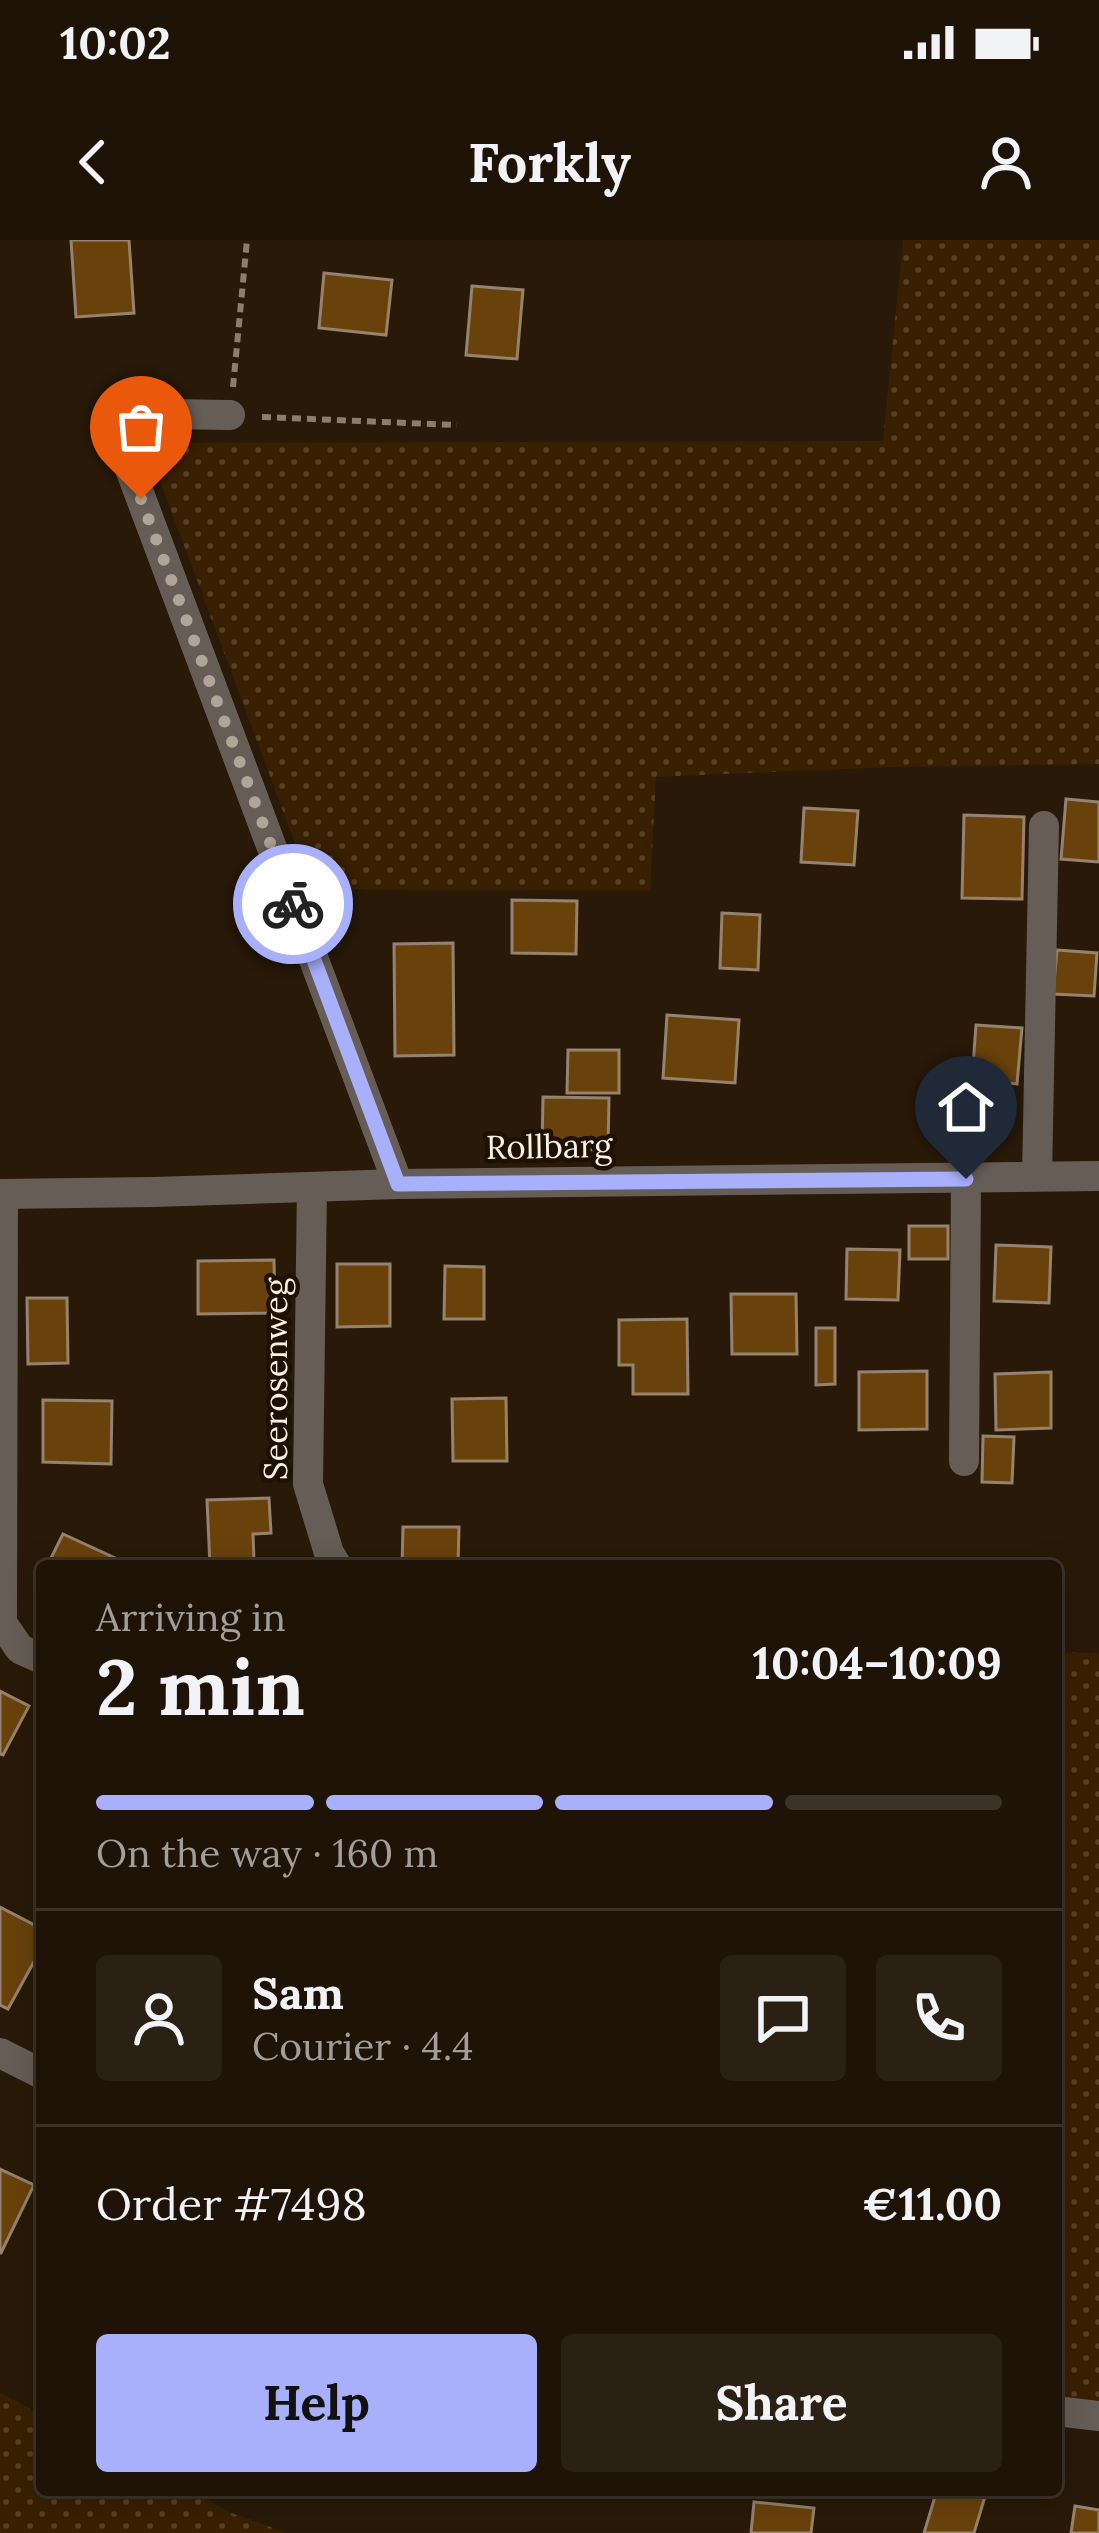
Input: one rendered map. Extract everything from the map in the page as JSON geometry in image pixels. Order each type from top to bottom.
[{"type":"street","points":[[230,416],[109,413],[398,1184]]},
{"type":"street","points":[[1037,1176],[1043,826]]},
{"type":"street","name":"Rollbarg","points":[[2,1194],[1099,1176]]},
{"type":"street","points":[[964,1461],[966,1179]]},
{"type":"street","name":"Seerosenweg","points":[[312,1187],[308,1484],[333,1560]]},
{"type":"street","points":[[2,1194],[2,1623],[20,1649],[36,1656]]},
{"type":"street","points":[[0,2053],[36,2071]]},
{"type":"street","points":[[1062,2412],[1099,2416]]},
{"type":"path","points":[[247,240],[230,416],[457,425]]},
{"type":"shaded area","points":[[903,240],[1099,240],[1099,764],[656,777],[650,891],[312,889],[146,443],[883,441]]},
{"type":"shaded area","points":[[1062,1652],[1099,1653],[1099,2408],[1062,2404]]},
{"type":"shaded area","points":[[0,2393],[36,2412],[36,2496],[199,2496],[287,2533],[0,2533]]},
{"type":"building","points":[[71,240],[129,240],[134,313],[76,317]]},
{"type":"building","points":[[324,273],[392,280],[386,335],[319,328]]},
{"type":"building","points":[[472,286],[523,290],[517,359],[466,355]]},
{"type":"building","points":[[1066,799],[1099,802],[1099,862],[1061,859]]},
{"type":"building","points":[[804,808],[858,811],[854,865],[801,862]]},
{"type":"building","points":[[964,815],[1024,817],[1022,899],[962,898]]},
{"type":"building","points":[[512,900],[577,901],[576,954],[512,953]]},
{"type":"building","points":[[722,913],[760,915],[758,970],[720,968]]},
{"type":"building","points":[[453,943],[454,1055],[395,1056],[394,944]]},
{"type":"building","points":[[1057,950],[1097,953],[1094,996],[1053,994]]},
{"type":"building","points":[[667,1015],[739,1020],[735,1083],[663,1078]]},
{"type":"building","points":[[976,1025],[1022,1028],[1017,1084],[972,1080]]},
{"type":"building","points":[[568,1050],[619,1050],[619,1093],[567,1093]]},
{"type":"building","points":[[543,1097],[609,1098],[608,1150],[542,1149]]},
{"type":"building","points":[[909,1226],[948,1226],[948,1259],[909,1259]]},
{"type":"building","points":[[996,1245],[1051,1247],[1049,1303],[994,1301]]},
{"type":"building","points":[[847,1249],[900,1250],[898,1300],[846,1299]]},
{"type":"building","points":[[274,1260],[275,1313],[198,1314],[198,1261]]},
{"type":"building","points":[[337,1264],[390,1264],[390,1326],[337,1327]]},
{"type":"building","points":[[445,1266],[484,1267],[484,1319],[444,1319]]},
{"type":"building","points":[[731,1294],[796,1294],[797,1354],[732,1354]]},
{"type":"building","points":[[27,1298],[67,1298],[68,1363],[28,1364]]},
{"type":"building","points":[[687,1319],[688,1394],[633,1394],[633,1365],[619,1365],[619,1320]]},
{"type":"building","points":[[816,1328],[835,1328],[835,1384],[816,1385]]},
{"type":"building","points":[[927,1371],[927,1429],[859,1430],[859,1372]]},
{"type":"building","points":[[1051,1372],[1051,1428],[996,1430],[995,1374]]},
{"type":"building","points":[[506,1398],[507,1461],[453,1461],[452,1399]]},
{"type":"building","points":[[43,1400],[112,1401],[111,1464],[43,1462]]},
{"type":"building","points":[[983,1436],[1014,1437],[1012,1483],[982,1482]]},
{"type":"building","points":[[269,1498],[271,1533],[253,1534],[254,1560],[210,1560],[207,1500]]},
{"type":"building","points":[[403,1527],[459,1527],[458,1560],[402,1560]]},
{"type":"building","points":[[63,1534],[115,1558],[114,1560],[50,1560]]},
{"type":"building","points":[[0,1691],[29,1706],[3,1755],[0,1754]]},
{"type":"building","points":[[0,1907],[36,1926],[36,1958],[8,2009],[0,2005]]},
{"type":"building","points":[[0,2169],[34,2185],[1,2253],[0,2253]]},
{"type":"building","points":[[935,2496],[985,2496],[974,2533],[924,2533]]},
{"type":"building","points":[[754,2502],[814,2508],[811,2533],[751,2533]]},
{"type":"building","points":[[1075,2506],[1099,2510],[1099,2533],[1071,2533]]},
{"type":"way so far","points":[[141,499],[293,904]]},
{"type":"route","points":[[293,904],[398,1184],[966,1179]]}]
